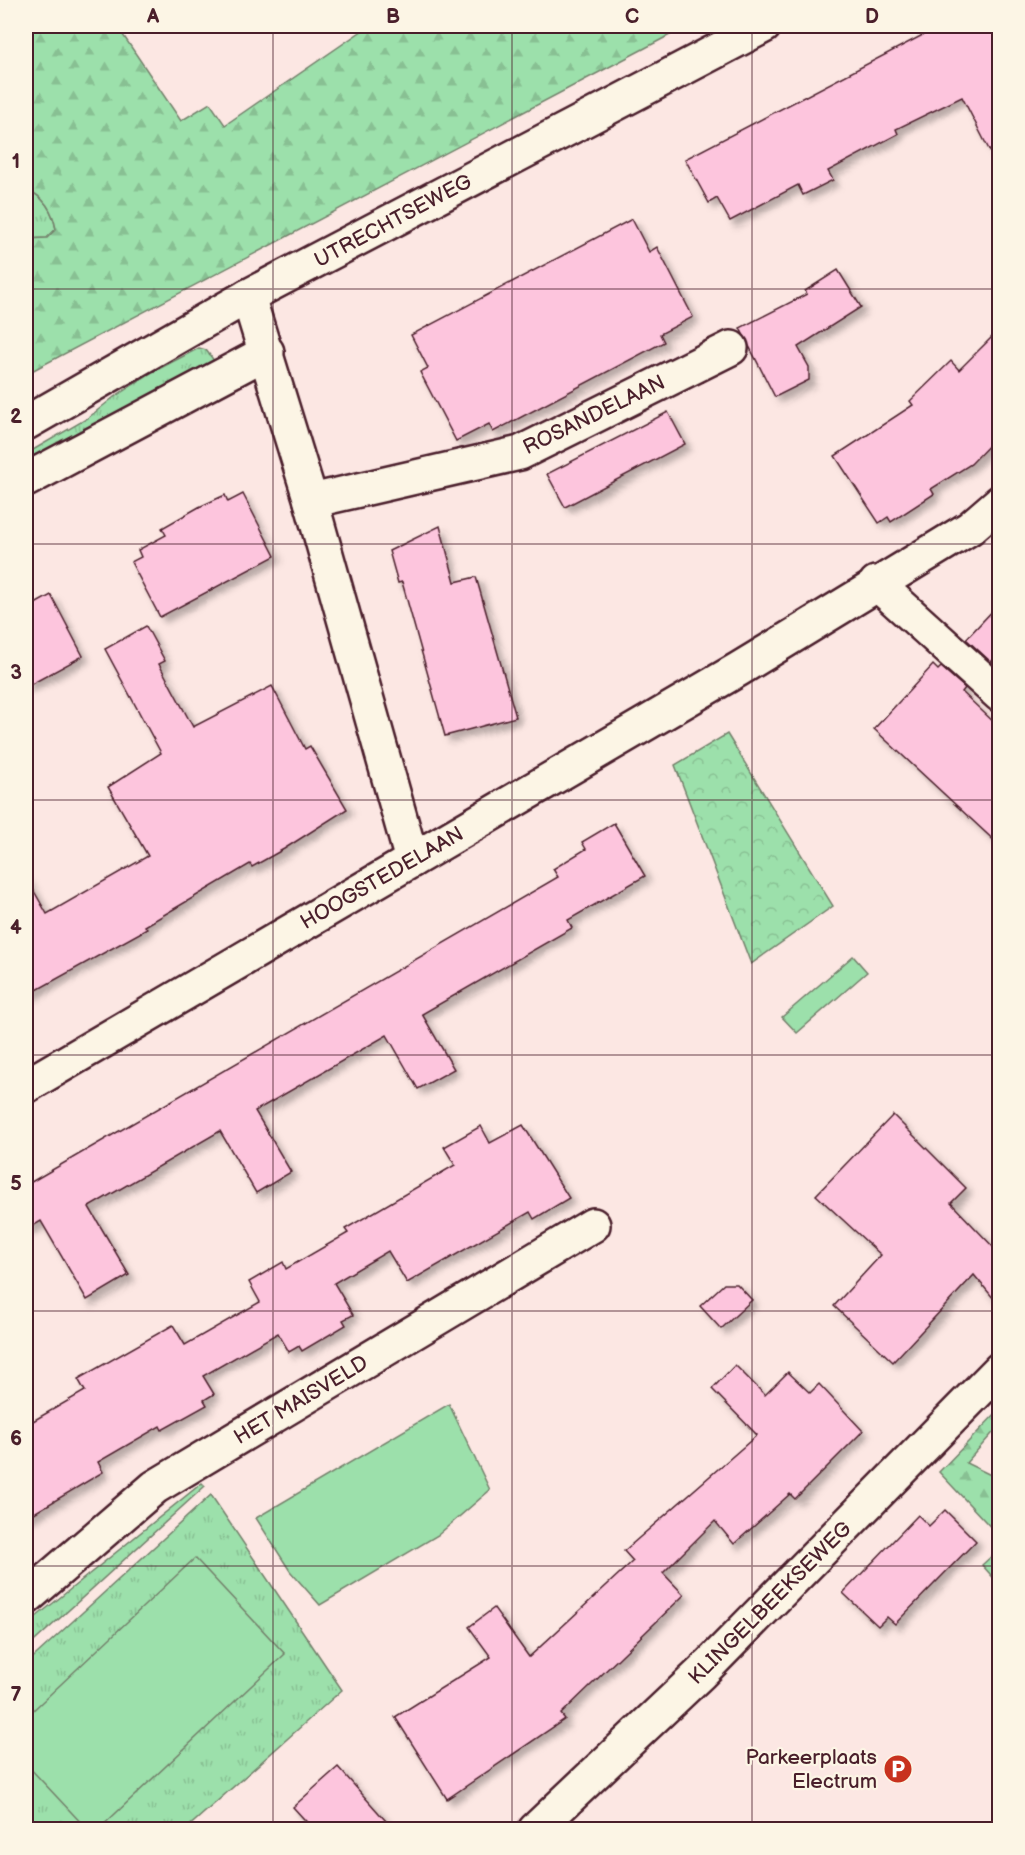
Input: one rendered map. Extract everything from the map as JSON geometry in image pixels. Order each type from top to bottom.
[{"type":"street","name":"UTRECHTSEWEG","points":[[26,423],[248,297],[764,26]]},
{"type":"street","points":[[248,297],[267,352],[311,501],[412,860]]},
{"type":"street","name":"ROSANDELAAN","points":[[311,501],[520,453],[731,348]]},
{"type":"street","points":[[26,480],[267,352]]},
{"type":"street","name":"HOOGSTEDELAAN","points":[[26,1086],[739,669],[876,583],[970,528],[999,502]]},
{"type":"street","points":[[876,583],[999,695]]},
{"type":"street","name":"HET MAISVELD","points":[[26,1598],[155,1487],[593,1225]]},
{"type":"street","name":"KLINGELBEEKSEWEG","points":[[535,1830],[717,1657],[999,1370]]},
{"type":"green space","points":[[26,26],[117,26],[181,121],[210,103],[225,125],[369,26],[687,26],[26,374],[26,239],[47,238],[56,229],[47,205],[38,196],[26,190]]},
{"type":"green space","points":[[26,190],[43,200],[53,216],[56,229],[47,238],[26,239]]},
{"type":"green space","points":[[199,348],[206,350],[215,362],[26,462],[26,454],[88,418],[114,397],[149,374]]},
{"type":"green space","points":[[727,734],[833,906],[751,964],[675,765]]},
{"type":"green space","points":[[853,956],[867,972],[797,1033],[782,1017]]},
{"type":"green space","points":[[449,1404],[490,1490],[438,1535],[320,1605],[290,1571],[256,1518]]},
{"type":"green space","points":[[999,1410],[999,1426],[966,1463],[999,1479],[999,1536],[939,1472]]},
{"type":"green space","points":[[202,1483],[205,1486],[26,1649],[26,1625]]},
{"type":"green space","points":[[211,1495],[342,1690],[186,1829],[26,1830],[26,1664]]},
{"type":"green space","points":[[996,1552],[999,1556],[999,1584],[982,1565]]},
{"type":"green space","points":[[195,1558],[285,1654],[99,1829],[87,1829],[26,1764],[26,1717]]},
{"type":"building","points":[[940,26],[999,26],[999,169],[962,97],[896,129],[898,134],[828,171],[833,180],[803,195],[798,185],[730,221],[717,198],[709,203],[685,159]]},
{"type":"building","points":[[632,219],[649,252],[657,247],[693,317],[660,334],[664,342],[493,432],[489,424],[456,441],[420,372],[428,368],[411,335]]},
{"type":"building","points":[[838,270],[861,307],[798,347],[809,367],[809,380],[775,397],[740,328],[807,294],[805,291]]},
{"type":"building","points":[[999,330],[999,435],[971,464],[931,489],[934,494],[891,522],[888,517],[879,523],[835,456],[913,405],[910,401],[951,361],[959,370]]},
{"type":"building","points":[[668,412],[685,444],[565,507],[547,474]]},
{"type":"building","points":[[243,494],[275,556],[160,617],[131,562],[141,557],[138,550],[166,535],[162,528],[199,507],[225,495],[228,502]]},
{"type":"building","points":[[440,526],[455,582],[476,577],[516,717],[445,736],[402,582],[398,583],[389,551]]},
{"type":"building","points":[[51,595],[83,656],[26,687],[26,609]]},
{"type":"building","points":[[999,604],[999,654],[991,662],[966,639]]},
{"type":"building","points":[[146,626],[165,661],[159,664],[193,727],[272,686],[305,749],[310,746],[347,809],[284,849],[252,867],[250,864],[145,926],[147,929],[26,996],[26,877],[47,914],[148,856],[108,787],[161,753],[105,649]]},
{"type":"building","points":[[933,665],[938,670],[941,667],[965,688],[962,692],[999,727],[999,845],[874,729]]},
{"type":"building","points":[[614,823],[645,876],[568,920],[572,928],[422,1014],[454,1069],[418,1089],[387,1035],[255,1111],[291,1172],[256,1193],[220,1131],[89,1207],[129,1275],[87,1300],[41,1221],[26,1230],[26,1185],[558,877],[553,869],[586,849],[582,842]]},
{"type":"building","points":[[893,1115],[966,1188],[951,1203],[999,1253],[999,1305],[974,1275],[893,1362],[834,1306],[881,1255],[816,1195]]},
{"type":"building","points":[[523,1125],[569,1198],[534,1219],[530,1212],[407,1283],[388,1251],[334,1283],[353,1315],[343,1320],[346,1325],[302,1351],[299,1346],[289,1352],[278,1333],[203,1376],[214,1394],[204,1400],[207,1405],[162,1430],[160,1426],[98,1462],[103,1472],[26,1518],[26,1425],[85,1391],[78,1379],[173,1325],[185,1345],[260,1302],[249,1282],[283,1262],[286,1269],[348,1233],[345,1229],[455,1165],[444,1147],[481,1126],[490,1143]]},
{"type":"building","points":[[724,1284],[737,1284],[752,1300],[721,1329],[700,1306]]},
{"type":"building","points":[[735,1365],[765,1395],[788,1372],[810,1393],[819,1384],[863,1431],[795,1499],[790,1494],[734,1544],[715,1521],[663,1573],[684,1595],[561,1714],[565,1719],[447,1799],[395,1717],[491,1657],[469,1627],[494,1608],[529,1657],[633,1561],[624,1551],[757,1435],[712,1389]]},
{"type":"building","points":[[945,1510],[976,1541],[895,1624],[887,1617],[878,1626],[843,1593],[918,1515],[929,1526]]},
{"type":"building","points":[[338,1767],[394,1830],[314,1830],[293,1807]]},
{"type":"place","name":"Parkeerplaats Electrum","points":[[898,1769]]}]
